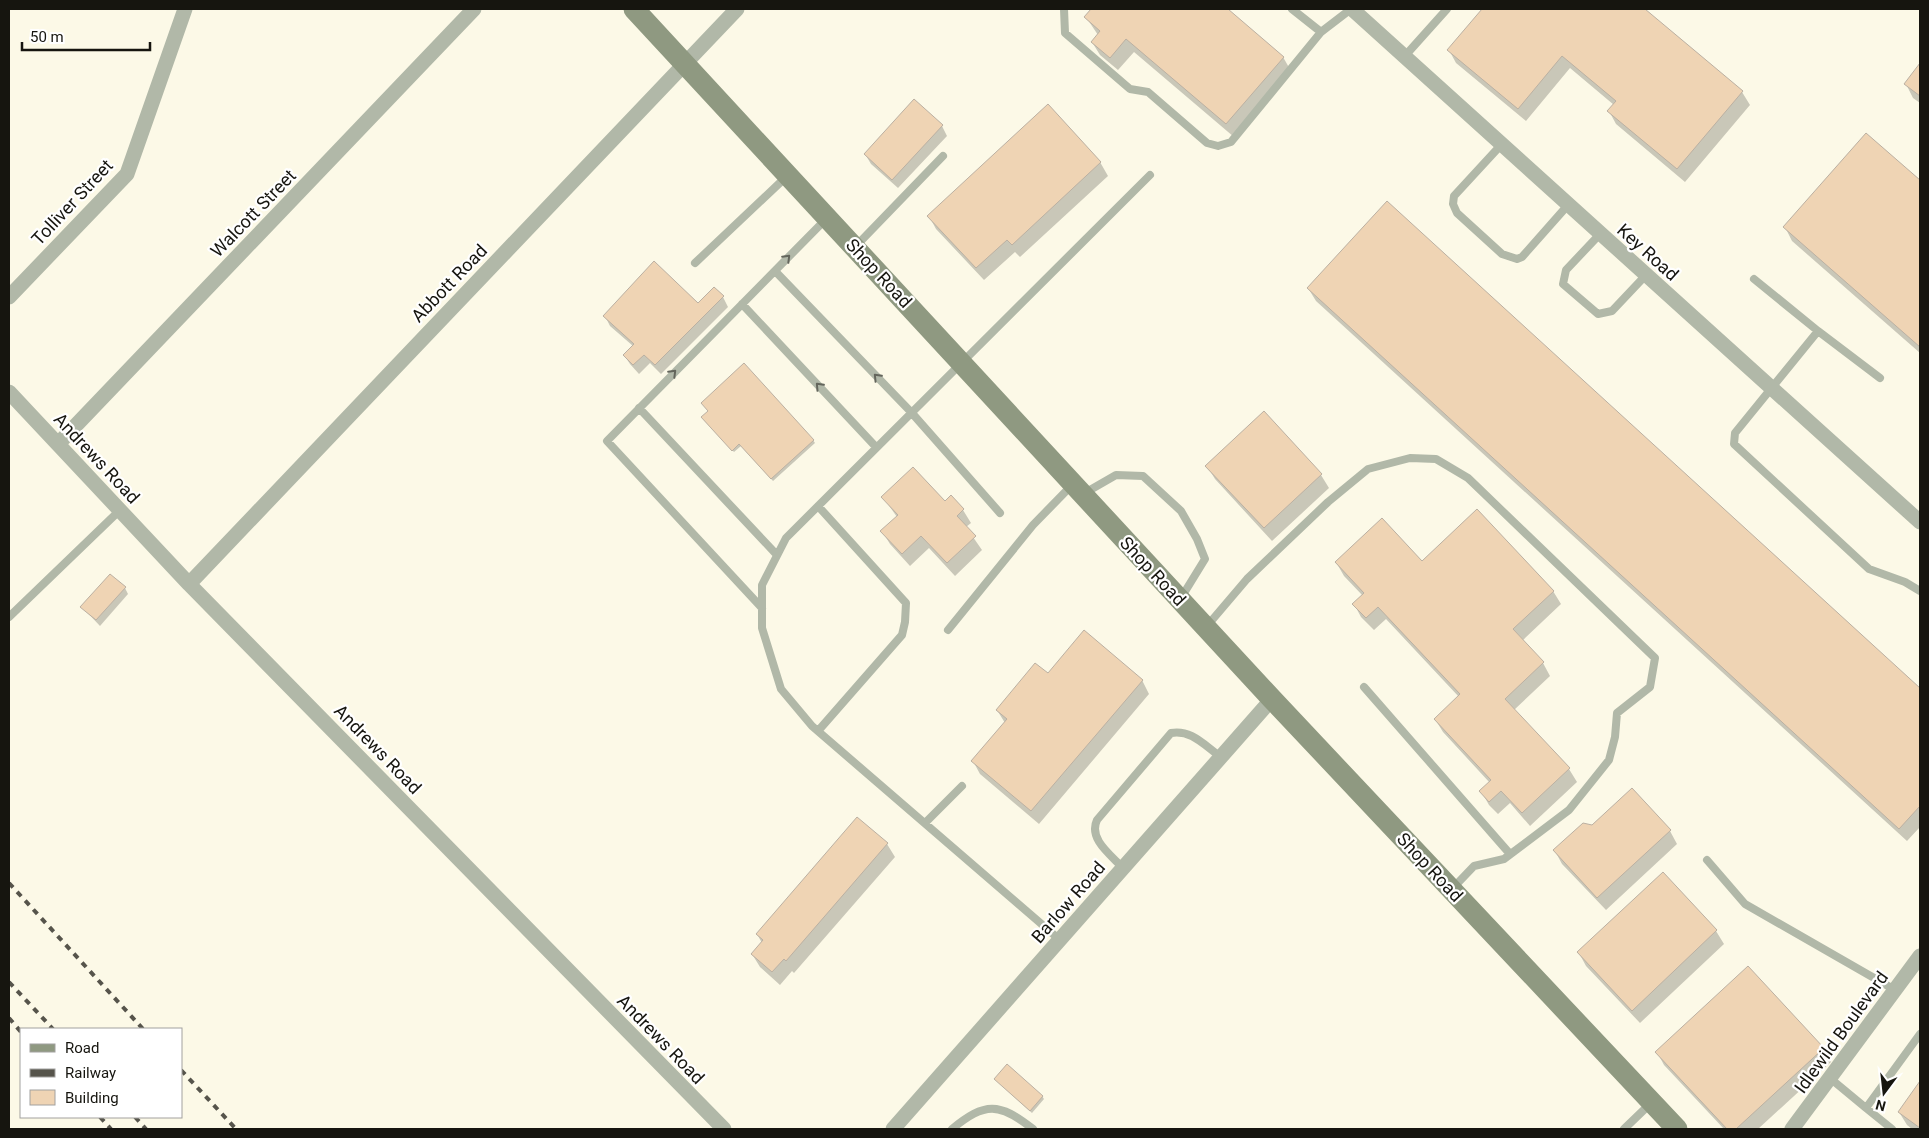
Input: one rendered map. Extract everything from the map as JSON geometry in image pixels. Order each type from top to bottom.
[{"type":"street","name":"Tolliver Street","points":[[9,297],[127,174],[185,9]]},
{"type":"street","name":"Walcott Street","points":[[59,443],[474,9]]},
{"type":"street","name":"Shop Road","points":[[634,9],[683,65],[961,362],[1272,699],[1677,1129]]},
{"type":"street","name":"Abbott Road","points":[[189,584],[736,9]]},
{"type":"street","name":"Key Road","points":[[1352,9],[1920,522]]},
{"type":"street","name":"Andrews Road","points":[[9,392],[59,443],[189,584],[724,1129]]},
{"type":"street","name":"Barlow Road","points":[[893,1129],[1272,699]]},
{"type":"street","name":"Idlewild Boulevard","points":[[1792,1129],[1831,1079],[1920,956]]},
{"type":"lane","points":[[1064,9],[1065,33],[1130,89],[1148,92],[1207,143],[1218,146],[1231,142],[1321,32],[1352,9]]},
{"type":"lane","points":[[1292,9],[1321,32]]},
{"type":"lane","points":[[1404,57],[1447,9]]},
{"type":"lane","points":[[1501,145],[1454,196],[1452,204],[1457,213],[1502,254],[1517,259],[1522,257],[1568,205]]},
{"type":"lane","points":[[855,248],[942,156]]},
{"type":"lane","points":[[695,263],[787,175]]},
{"type":"lane","points":[[1060,940],[818,731],[781,690],[762,628],[762,585],[786,538],[1150,175]]},
{"type":"lane","points":[[762,608],[607,441],[827,218]]},
{"type":"lane","points":[[1600,234],[1566,270],[1563,284],[1598,314],[1612,311],[1646,275]]},
{"type":"lane","points":[[775,271],[911,412],[1000,513]]},
{"type":"lane","points":[[1754,279],[1880,378]]},
{"type":"lane","points":[[742,304],[876,447]]},
{"type":"lane","points":[[1818,331],[1735,434],[1734,444],[1869,569],[1905,582],[1920,591]]},
{"type":"lane","points":[[639,408],[777,555]]},
{"type":"lane","points":[[1206,628],[1247,579],[1328,502],[1368,469],[1410,458],[1436,459],[1468,478],[1655,658],[1650,687],[1617,714],[1615,737],[1609,760],[1569,810],[1504,859],[1474,866],[1451,889]]},
{"type":"lane","points":[[948,630],[1032,525],[1078,489],[1116,475],[1143,476],[1181,511],[1197,539],[1205,560],[1180,600]]},
{"type":"lane","points":[[818,506],[906,603],[902,635],[818,731]]},
{"type":"lane","points":[[9,617],[120,510]]},
{"type":"lane","points":[[1364,688],[1510,854]]},
{"type":"lane","points":[[1123,868],[1095,837],[1093,828],[1097,820],[1171,733],[1180,731],[1188,733],[1220,757]]},
{"type":"lane","points":[[925,823],[962,786]]},
{"type":"lane","points":[[1707,860],[1745,904],[1895,990]]},
{"type":"lane","points":[[1866,1108],[1920,1034]]},
{"type":"lane","points":[[1831,1079],[1892,1129]]},
{"type":"lane","points":[[1624,1129],[1652,1103]]},
{"type":"lane","points":[[952,1129],[966,1118],[984,1108],[1011,1114],[1033,1129]]},
{"type":"building","points":[[1091,9],[1228,9],[1284,57],[1226,124],[1126,39],[1110,58],[1091,42],[1100,31],[1084,17]]},
{"type":"building","points":[[1482,9],[1645,9],[1743,91],[1677,169],[1607,111],[1616,101],[1562,56],[1518,109],[1447,50]]},
{"type":"building","points":[[1920,63],[1920,96],[1904,84]]},
{"type":"building","points":[[914,99],[943,125],[892,180],[864,154]]},
{"type":"building","points":[[1048,104],[1101,162],[1012,245],[1007,240],[976,268],[927,216]]},
{"type":"building","points":[[1866,133],[1920,180],[1920,347],[1783,227]]},
{"type":"building","points":[[1387,201],[1920,688],[1920,806],[1899,829],[1307,288]]},
{"type":"building","points":[[654,261],[698,303],[714,287],[724,296],[655,365],[644,355],[633,365],[623,355],[634,344],[603,316]]},
{"type":"building","points":[[744,363],[814,440],[771,479],[739,444],[732,451],[701,417],[708,411],[701,403]]},
{"type":"building","points":[[1264,411],[1322,474],[1264,528],[1205,466]]},
{"type":"building","points":[[913,467],[945,501],[951,495],[964,509],[957,516],[976,536],[947,563],[921,536],[902,554],[880,531],[898,515],[881,497]]},
{"type":"building","points":[[1477,509],[1554,591],[1513,629],[1544,662],[1505,699],[1570,768],[1522,813],[1501,791],[1489,802],[1479,791],[1491,780],[1434,719],[1460,694],[1378,607],[1366,618],[1352,604],[1364,593],[1335,562],[1382,518],[1422,561]]},
{"type":"building","points":[[110,574],[126,587],[96,620],[80,607]]},
{"type":"building","points":[[1084,630],[1143,680],[1031,811],[971,761],[1007,719],[996,710],[1035,663],[1048,673]]},
{"type":"building","points":[[1632,788],[1671,830],[1597,898],[1553,850],[1583,823],[1592,825]]},
{"type":"building","points":[[857,817],[888,843],[786,961],[784,959],[772,972],[751,954],[763,940],[756,934]]},
{"type":"building","points":[[1663,872],[1717,930],[1632,1011],[1577,952]]},
{"type":"building","points":[[1748,966],[1824,1048],[1736,1129],[1727,1129],[1655,1052]]},
{"type":"building","points":[[1007,1064],[1043,1096],[1030,1111],[994,1079]]},
{"type":"building","points":[[1920,1081],[1920,1128],[1898,1112]]},
{"type":"railway","points":[[9,883],[142,1028]]},
{"type":"railway","points":[[9,982],[52,1028]]},
{"type":"railway","points":[[9,1018],[20,1031]]},
{"type":"railway","points":[[182,1071],[236,1129]]},
{"type":"railway","points":[[101,1118],[111,1129]]},
{"type":"railway","points":[[136,1118],[146,1129]]}]
